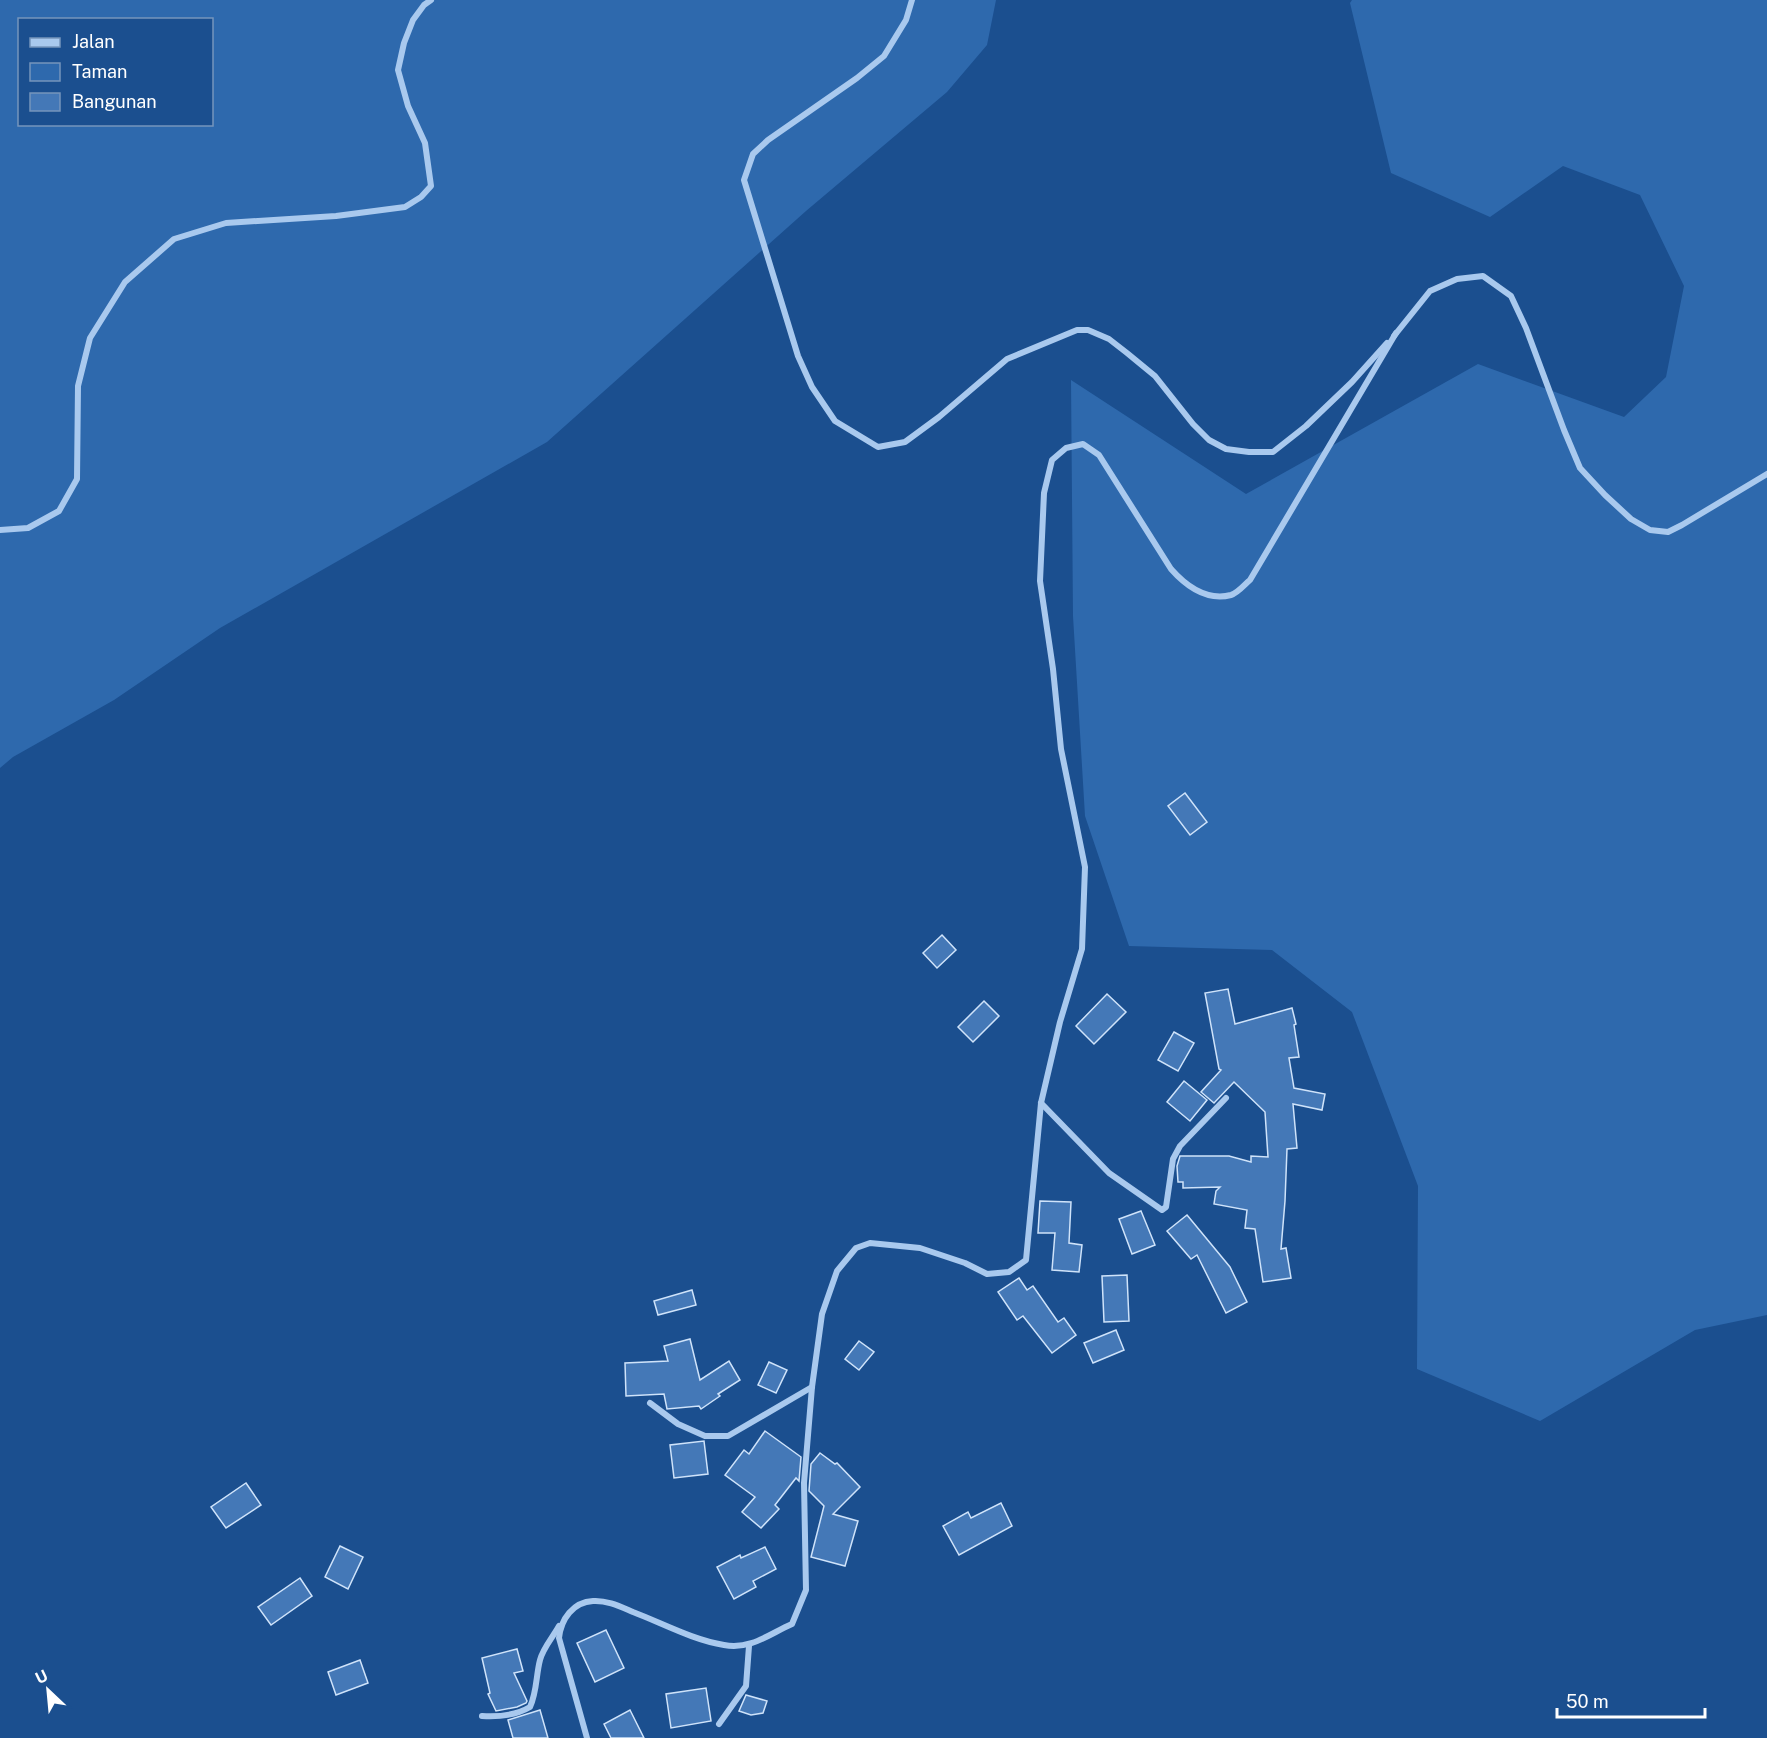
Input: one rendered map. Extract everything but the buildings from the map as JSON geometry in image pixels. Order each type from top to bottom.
[{"type":"street","points":[[0,530],[28,528],[59,511],[77,478],[78,386],[90,338],[125,282],[174,239],[226,223],[336,216],[405,207],[421,197],[431,186],[425,143],[408,106],[398,70],[404,43],[413,20],[424,5],[431,0]]},
{"type":"street","points":[[912,0],[906,20],[884,56],[857,78],[768,140],[753,154],[744,180],[798,356],[812,387],[835,421],[878,447],[905,442],[1007,359],[1077,330],[1088,330],[1109,339],[1155,376],[1193,424],[1209,440],[1226,449],[1273,452],[1314,419],[1352,382],[1430,291],[1457,279],[1483,276],[1511,296],[1526,328],[1580,468],[1631,519],[1650,530],[1668,532],[1767,474]]},
{"type":"street","points":[[482,1716],[513,1714],[530,1707],[535,1698],[536,1678],[541,1656],[566,1615],[576,1607],[592,1601],[610,1603],[700,1639],[725,1646],[749,1646],[792,1624],[806,1590],[804,1483],[812,1387],[822,1314],[837,1271],[856,1248],[870,1243],[920,1248],[964,1263],[987,1274],[1009,1272],[1026,1260],[1041,1103],[1060,1022],[1082,949],[1085,867],[1061,749],[1053,669],[1040,581],[1044,493],[1052,460],[1066,448],[1083,444],[1099,455],[1171,570],[1186,585],[1211,596],[1233,595],[1250,580],[1396,333]]},
{"type":"street","points":[[1041,1103],[1109,1173],[1162,1210],[1166,1207],[1169,1177],[1176,1152],[1226,1098]]},
{"type":"street","points":[[650,1403],[678,1424],[705,1436],[728,1436],[812,1387]]},
{"type":"street","points":[[566,1615],[560,1626],[559,1638],[588,1738]]},
{"type":"street","points":[[719,1724],[746,1686],[749,1646]]},
{"type":"green space","points":[[0,0],[996,0],[987,45],[947,92],[806,211],[547,442],[220,628],[114,700],[13,757],[0,768]]},
{"type":"green space","points":[[1352,0],[1767,0],[1767,1315],[1695,1330],[1540,1421],[1417,1369],[1418,1186],[1352,1012],[1272,950],[1129,946],[1085,816],[1073,616],[1071,380],[1246,494],[1478,364],[1624,417],[1666,377],[1684,286],[1640,195],[1563,166],[1490,217],[1391,173],[1350,3]]}]
